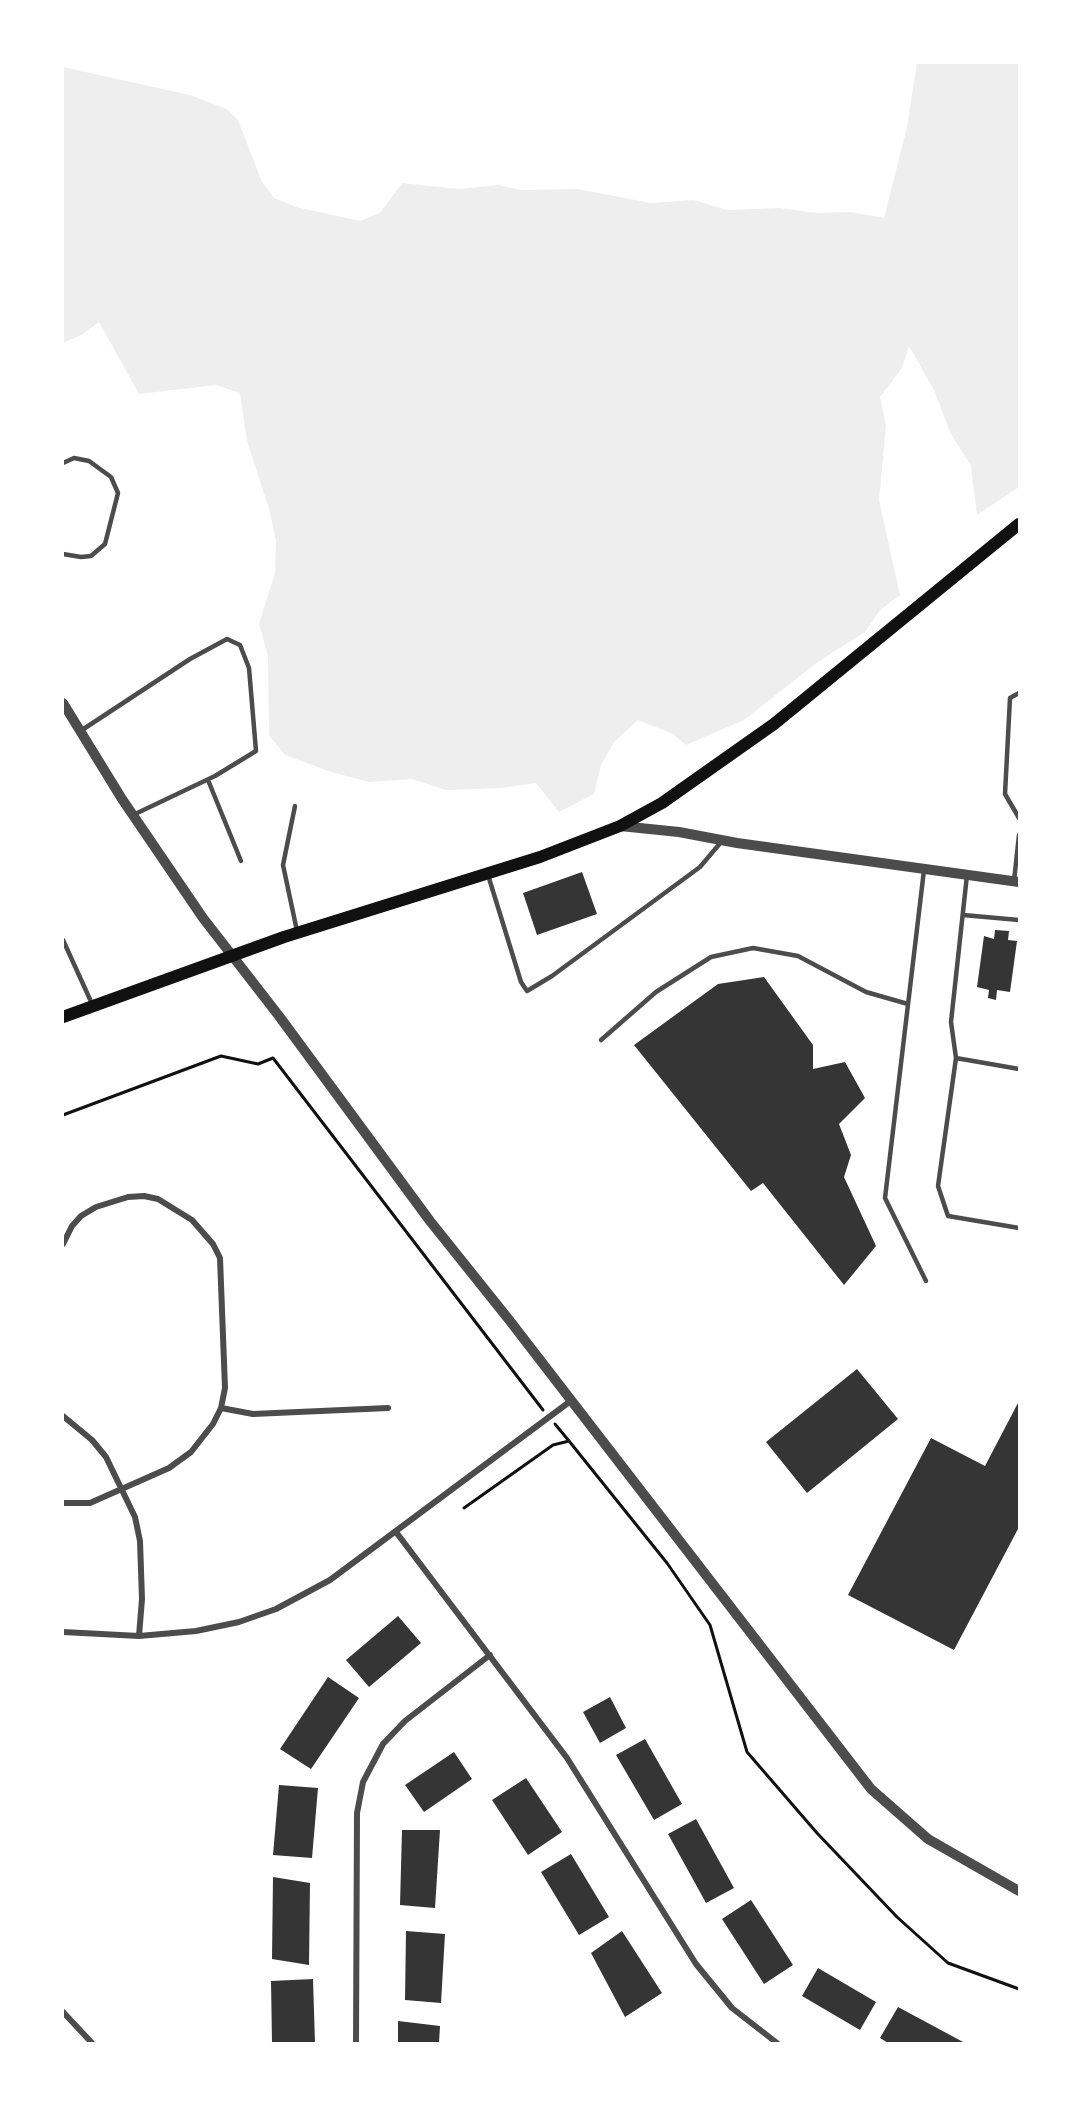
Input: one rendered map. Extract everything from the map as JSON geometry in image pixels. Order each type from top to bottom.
[{"type":"main road","points":[[63,1017],[297,933],[487,874],[559,850],[620,826],[662,803],[774,724],[1019,524]]},
{"type":"street","points":[[63,703],[133,814],[203,918],[422,1211],[572,1400],[871,1789],[928,1839],[1019,1892]]},
{"type":"street","points":[[620,826],[679,832],[722,841],[1016,882]]},
{"type":"street","points":[[63,1244],[72,1226],[81,1216],[96,1207],[128,1197],[158,1199],[180,1211],[205,1233],[220,1258],[225,1388],[221,1408],[213,1424],[191,1452],[169,1468],[90,1503],[63,1503]]},
{"type":"street","points":[[63,1632],[140,1636],[196,1631],[265,1614],[330,1580],[572,1400]]},
{"type":"street","points":[[221,1408],[253,1414],[388,1408]]},
{"type":"street","points":[[63,1416],[92,1440],[106,1457],[124,1489],[135,1517],[140,1541],[142,1599],[140,1636]]},
{"type":"street","points":[[396,1532],[567,1758],[696,1964],[732,2008],[777,2043]]},
{"type":"street","points":[[356,2043],[357,1813],[363,1782],[383,1744],[405,1721],[490,1655]]},
{"type":"street","points":[[63,2012],[92,2043]]},
{"type":"lane","points":[[63,463],[74,458],[89,461],[111,477],[118,493],[109,535],[99,550],[91,556],[63,554]]},
{"type":"lane","points":[[82,730],[190,659],[227,639],[240,645],[249,668],[255,751],[208,780],[133,814]]},
{"type":"lane","points":[[1019,693],[1010,698],[1005,794],[1019,818]]},
{"type":"lane","points":[[208,780],[241,861]]},
{"type":"lane","points":[[295,806],[283,865],[297,933]]},
{"type":"lane","points":[[1016,882],[1019,835]]},
{"type":"lane","points":[[487,874],[521,982],[527,991],[552,976],[700,867],[722,841]]},
{"type":"lane","points":[[924,870],[885,1198],[926,1281]]},
{"type":"lane","points":[[966,875],[951,1022],[956,1058],[938,1186],[948,1216],[1019,1228]]},
{"type":"lane","points":[[963,915],[1019,920]]},
{"type":"lane","points":[[63,940],[93,1006]]},
{"type":"lane","points":[[601,1040],[656,992],[711,957],[753,948],[798,956],[866,992],[908,1004]]},
{"type":"lane","points":[[956,1058],[1019,1069]]},
{"type":"path","points":[[63,1115],[221,1056],[258,1064],[273,1058],[549,1417],[667,1563],[710,1626],[747,1752],[817,1833],[897,1917],[948,1962],[1019,1989]]},
{"type":"path","points":[[464,1508],[553,1445],[569,1441]]},
{"type":"shaded area","points":[[917,63],[1019,63],[1019,487],[977,515],[971,466],[950,432],[934,390],[909,346],[902,368],[880,397],[886,426],[879,500],[900,595],[880,610],[865,632],[819,661],[744,720],[686,745],[673,734],[638,720],[614,742],[601,765],[594,794],[559,812],[536,783],[500,788],[446,790],[412,779],[369,782],[331,772],[285,755],[269,735],[268,656],[259,624],[275,573],[276,541],[270,512],[247,441],[240,393],[216,385],[139,394],[99,322],[83,334],[63,343],[63,67],[190,95],[227,109],[238,120],[262,182],[274,198],[296,207],[360,221],[380,213],[402,183],[459,189],[499,185],[520,190],[577,189],[651,203],[694,200],[727,210],[780,208],[817,213],[852,212],[884,218],[907,127]]},
{"type":"building","points":[[582,872],[597,914],[537,935],[523,893]]},
{"type":"building","points":[[995,930],[1009,931],[1008,940],[1017,941],[1010,992],[997,990],[996,1000],[988,998],[989,990],[977,987],[984,936],[994,939]]},
{"type":"building","points":[[764,977],[813,1045],[813,1069],[845,1062],[865,1098],[839,1124],[851,1155],[844,1177],[876,1246],[844,1285],[763,1183],[751,1191],[634,1045],[718,984]]},
{"type":"building","points":[[857,1369],[898,1419],[807,1493],[766,1442]]},
{"type":"building","points":[[1019,1401],[1019,1527],[954,1650],[848,1595],[931,1438],[985,1466]]},
{"type":"building","points":[[398,1616],[421,1643],[369,1687],[346,1660]]},
{"type":"building","points":[[328,1677],[359,1698],[311,1769],[280,1749]]},
{"type":"building","points":[[610,1697],[626,1728],[600,1743],[583,1712]]},
{"type":"building","points":[[645,1739],[682,1804],[654,1820],[616,1755]]},
{"type":"building","points":[[454,1752],[472,1779],[424,1812],[405,1785]]},
{"type":"building","points":[[526,1778],[562,1832],[528,1855],[492,1800]]},
{"type":"building","points":[[279,1785],[318,1788],[312,1858],[273,1855]]},
{"type":"building","points":[[696,1819],[734,1888],[706,1903],[668,1834]]},
{"type":"building","points":[[402,1830],[440,1830],[435,1908],[400,1905]]},
{"type":"building","points":[[571,1854],[609,1917],[579,1935],[541,1872]]},
{"type":"building","points":[[273,1877],[310,1883],[309,1965],[272,1959]]},
{"type":"building","points":[[751,1900],[793,1965],[764,1984],[722,1919]]},
{"type":"building","points":[[406,1931],[445,1934],[441,2003],[405,2000]]},
{"type":"building","points":[[622,1931],[662,1993],[625,2017],[591,1953]]},
{"type":"building","points":[[818,1968],[876,2002],[860,2030],[802,1996]]},
{"type":"building","points":[[313,1979],[315,2043],[272,2043],[271,1981]]},
{"type":"building","points":[[898,2007],[965,2043],[888,2043],[880,2038]]},
{"type":"building","points":[[398,2021],[440,2026],[439,2043],[398,2043]]}]
